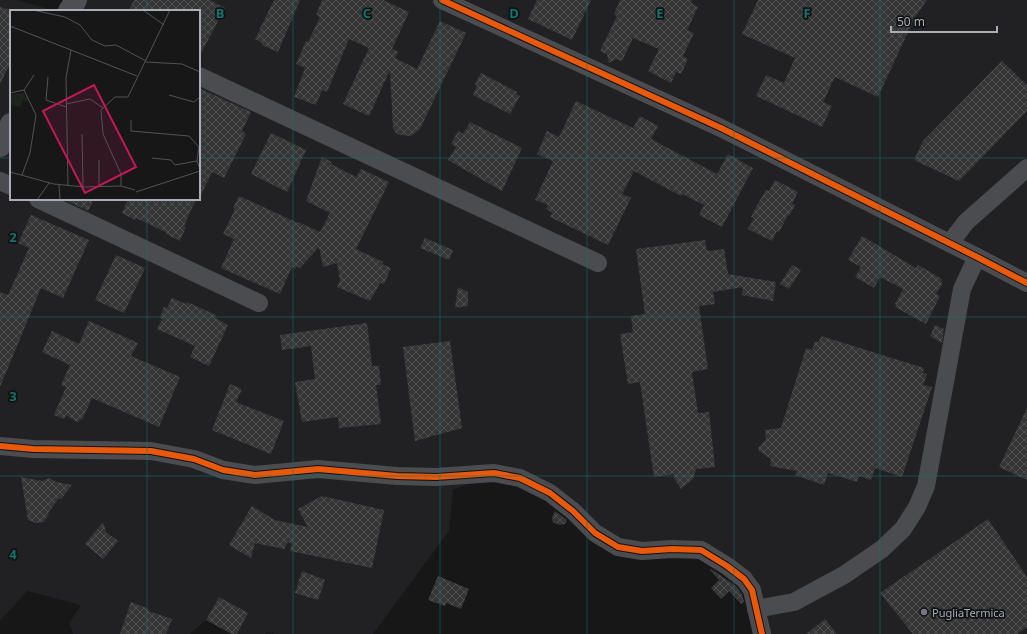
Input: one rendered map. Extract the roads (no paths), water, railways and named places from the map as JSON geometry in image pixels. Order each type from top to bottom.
[{"type":"main road","points":[[70,10],[76,0]]},
{"type":"main road","points":[[0,146],[10,126]]},
{"type":"street","points":[[442,0],[721,128],[1027,283]]},
{"type":"street","points":[[200,76],[598,264]]},
{"type":"street","points":[[950,243],[966,222],[1027,168]]},
{"type":"street","points":[[0,181],[10,186]]},
{"type":"street","points":[[40,200],[259,303]]},
{"type":"street","points":[[756,609],[794,602],[838,578],[882,549],[903,529],[917,507],[926,486],[962,289],[977,257]]},
{"type":"street","points":[[0,446],[33,449],[151,451],[194,459],[223,470],[255,475],[318,469],[397,476],[494,473],[520,478],[550,493],[573,511],[595,533],[618,547],[642,551],[672,549],[701,550],[727,566],[744,579],[752,590],[762,634]]},
{"type":"place","name":"PugliaTermica","points":[[924,612]]}]
